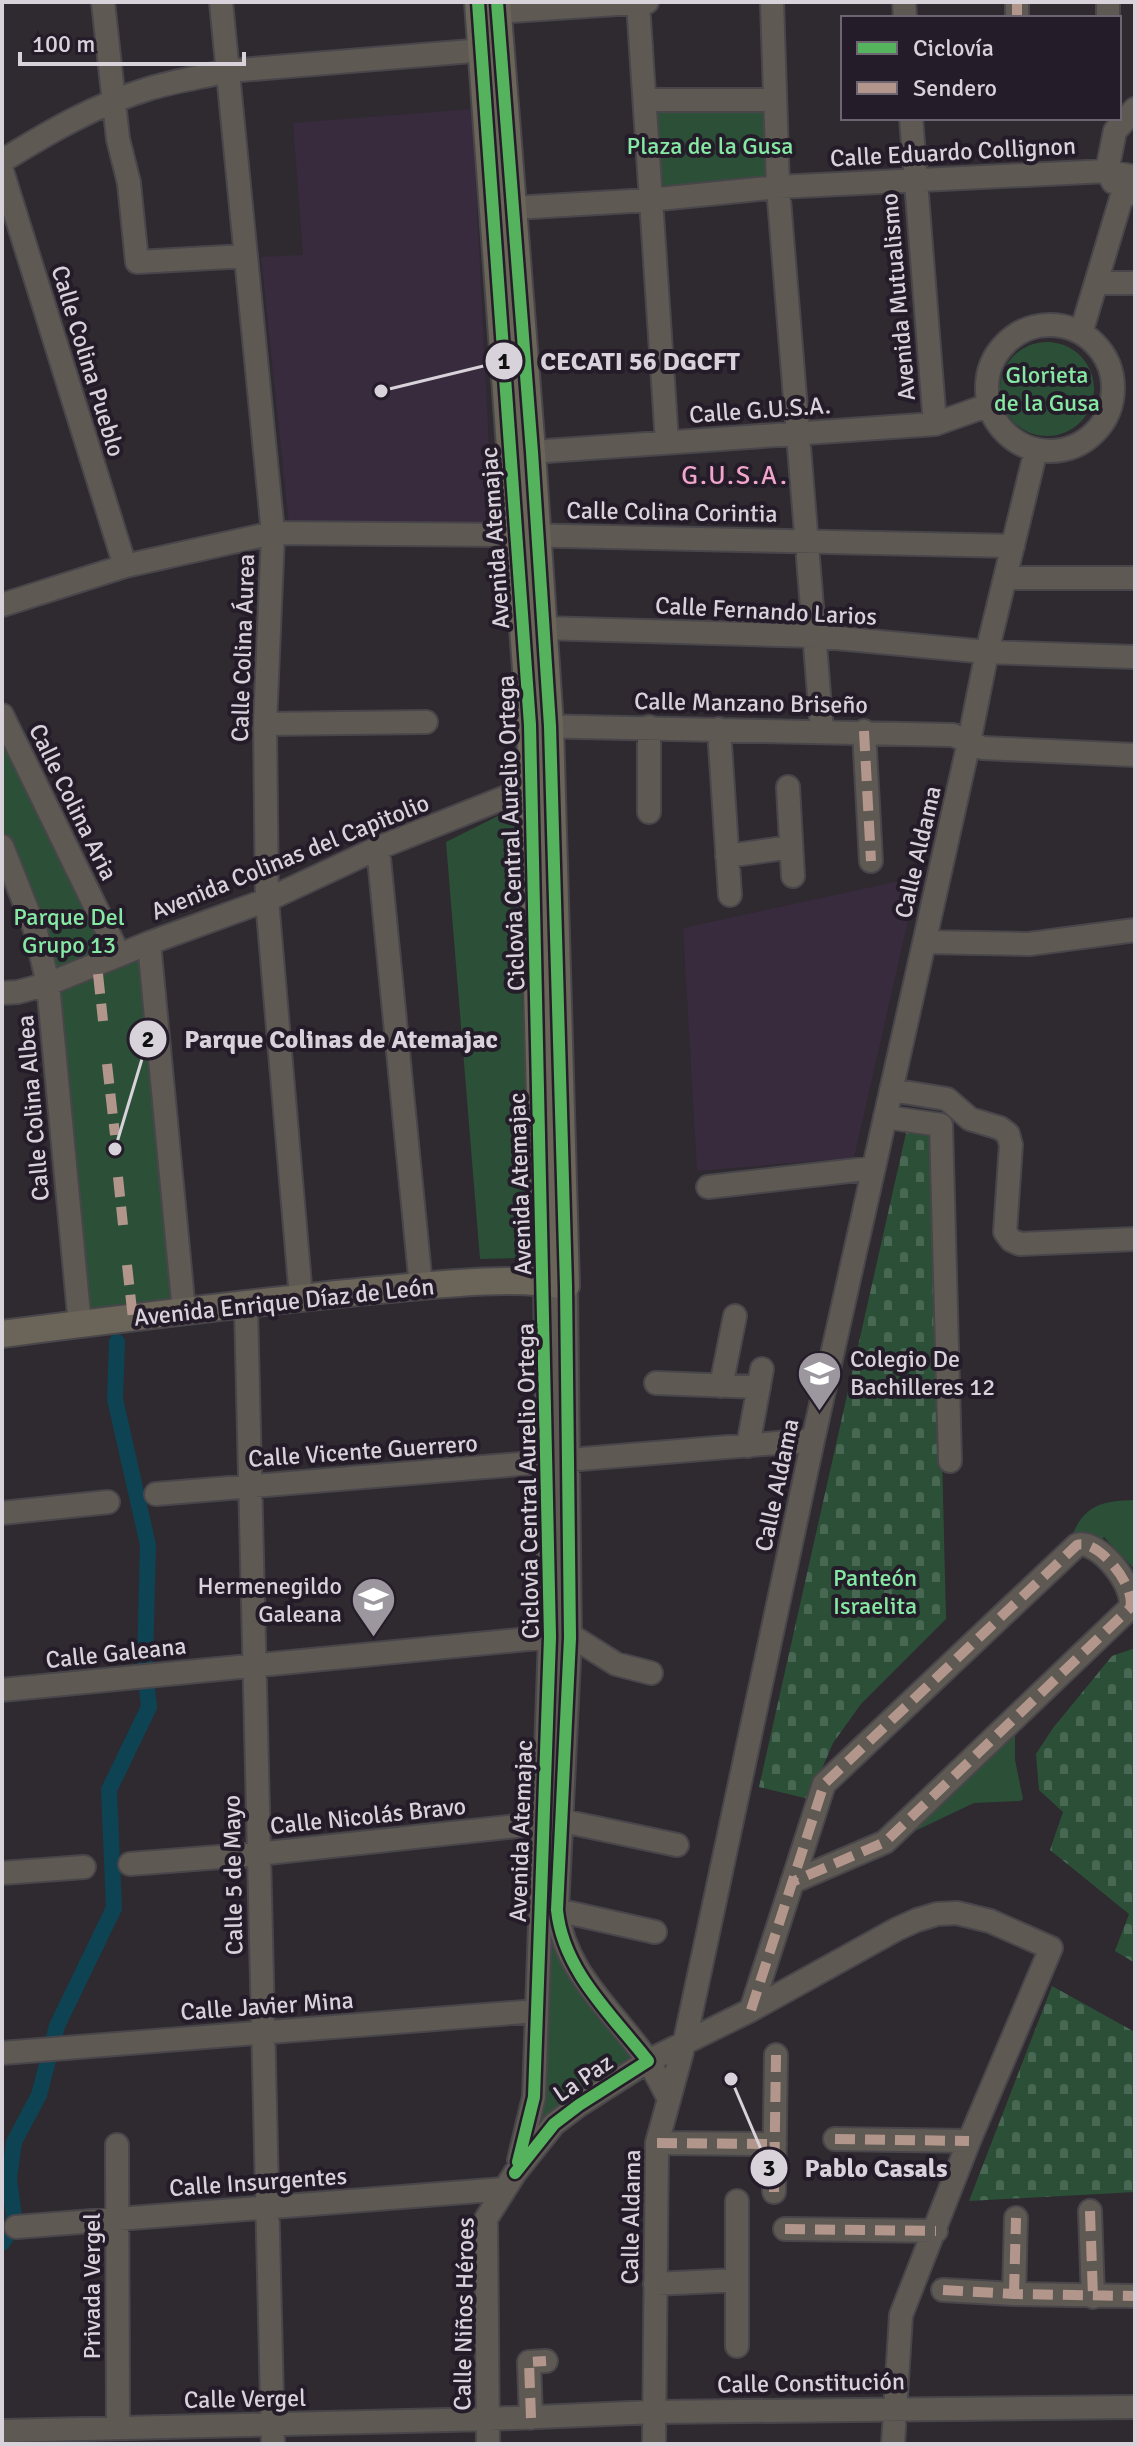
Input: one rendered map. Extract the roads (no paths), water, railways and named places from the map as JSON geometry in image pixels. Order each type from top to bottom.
[{"type":"main road","name":"Avenida Atemajac","points":[[491,5],[540,726]]},
{"type":"main road","name":"Avenida Atemajac","points":[[492,50],[513,208],[532,452],[527,535],[543,628],[541,783],[555,1284]]},
{"type":"main road","name":"Avenida Enrique Díaz de León","points":[[2,1334],[301,1297],[421,1286],[555,1284]]},
{"type":"street","points":[[103,2],[118,139],[129,183],[137,262],[246,256]]},
{"type":"street","name":"Calle Colina Áurea","points":[[221,2],[273,533],[265,724],[267,900],[301,1297]]},
{"type":"street","points":[[491,5],[647,2]]},
{"type":"street","points":[[772,2],[778,187],[822,731]]},
{"type":"street","points":[[638,3],[667,442]]},
{"type":"street","points":[[2,161],[45,134],[114,101],[150,88],[228,71],[492,50]]},
{"type":"street","points":[[646,100],[774,100]]},
{"type":"street","name":"Avenida Mutualismo","points":[[911,120],[935,424]]},
{"type":"street","points":[[1081,333],[1128,194],[1107,171],[1114,125]]},
{"type":"street","name":"Calle Colina Pueblo","points":[[2,171],[125,566]]},
{"type":"street","name":"Calle Eduardo Collignon","points":[[513,208],[649,200],[778,187],[914,180],[1107,171],[1135,177]]},
{"type":"street","points":[[1096,283],[1135,283]]},
{"type":"street","points":[[1040,325],[1061,325],[1081,333],[1094,343],[1104,355],[1110,371],[1124,386],[1089,437],[1055,451],[1036,450],[1006,434],[989,405],[987,383],[992,362],[1003,345],[1020,332],[1040,325]]},
{"type":"street","name":"Calle G.U.S.A.","points":[[532,452],[935,424],[989,405]]},
{"type":"street","name":"Calle Aldama","points":[[654,2444],[657,2143],[685,2041],[813,1440],[987,652],[1036,450]]},
{"type":"street","name":"Calle Colina Corintia","points":[[2,605],[125,566],[273,533],[527,535],[1013,546]]},
{"type":"street","points":[[1006,578],[1135,578]]},
{"type":"street","name":"Calle Fernando Larios","points":[[543,628],[815,636],[987,652],[1135,657]]},
{"type":"street","name":"Calle Colina Aria","points":[[2,715],[119,955]]},
{"type":"street","points":[[265,724],[426,722]]},
{"type":"street","name":"Calle Manzano Briseño","points":[[540,726],[953,735],[983,748],[1135,755]]},
{"type":"street","points":[[649,727],[649,812]]},
{"type":"street","points":[[719,729],[730,895]]},
{"type":"street","points":[[864,731],[871,861]]},
{"type":"street","name":"Avenida Colinas del Capitolio","points":[[2,993],[48,984],[267,900],[378,848],[541,783]]},
{"type":"street","points":[[788,787],[793,876]]},
{"type":"street","name":"Calle Colina Albea","points":[[2,846],[36,932],[48,984],[80,1325]]},
{"type":"street","points":[[727,856],[791,847]]},
{"type":"street","points":[[378,848],[421,1286]]},
{"type":"street","points":[[925,942],[1029,944],[1135,930]]},
{"type":"street","points":[[149,943],[184,1312]]},
{"type":"street","points":[[891,1090],[947,1099],[970,1119],[1000,1128],[1008,1134],[1011,1145],[1005,1232],[1011,1240],[1020,1244],[1135,1239]]},
{"type":"street","points":[[885,1117],[938,1123],[942,1129],[950,1461]]},
{"type":"street","points":[[708,1187],[874,1168]]},
{"type":"street","name":"Avenida Atemajac","points":[[510,2181],[534,2097],[537,2011],[553,1823],[560,1636],[555,1284]]},
{"type":"street","name":"Calle 5 de Mayo","points":[[246,1306],[273,2434]]},
{"type":"street","points":[[721,1386],[735,1316]]},
{"type":"street","points":[[656,1383],[721,1386],[761,1378],[748,1446]]},
{"type":"street","name":"Calle Vicente Guerrero","points":[[156,1494],[813,1440]]},
{"type":"street","points":[[2,1513],[108,1502]]},
{"type":"street","points":[[751,2010],[792,1882],[824,1784],[1077,1545],[1093,1545],[1129,1585],[1132,1597],[1130,1608],[885,1842],[792,1882]]},
{"type":"street","points":[[560,1636],[616,1664],[651,1673]]},
{"type":"street","name":"Calle Galeana","points":[[2,1690],[560,1636]]},
{"type":"street","name":"Avenida Atemajac","points":[[553,1823],[557,1910],[562,1939],[573,1964],[648,2061],[669,2099]]},
{"type":"street","name":"Calle Nicolás Bravo","points":[[130,1864],[553,1823],[677,1845]]},
{"type":"street","points":[[2,1873],[84,1867]]},
{"type":"street","points":[[557,1910],[655,1932]]},
{"type":"street","name":"La Paz","points":[[510,2181],[554,2124],[648,2061],[751,2010],[897,1929],[937,1914],[957,1913],[990,1921],[1051,1948],[969,2141]]},
{"type":"street","name":"Calle Javier Mina","points":[[2,2053],[537,2011]]},
{"type":"street","points":[[774,2192],[776,2055]]},
{"type":"street","points":[[835,2139],[969,2141],[901,2315],[893,2444]]},
{"type":"street","points":[[657,2143],[775,2144]]},
{"type":"street","name":"Privada Vergel","points":[[117,2145],[118,2427]]},
{"type":"street","name":"Calle Insurgentes","points":[[16,2227],[267,2207],[510,2181]]},
{"type":"street","name":"Calle Niños Héroes","points":[[488,2444],[486,2219],[510,2181]]},
{"type":"street","points":[[737,2201],[737,2346]]},
{"type":"street","points":[[1090,2211],[1093,2297]]},
{"type":"street","points":[[1014,2294],[1016,2218]]},
{"type":"street","points":[[785,2229],[936,2231]]},
{"type":"street","points":[[655,2284],[737,2280]]},
{"type":"street","points":[[943,2290],[1135,2296]]},
{"type":"street","points":[[531,2418],[529,2362],[546,2361]]},
{"type":"street","name":"Calle Constitución","points":[[488,2419],[654,2412],[1135,2407]]},
{"type":"street","name":"Calle Vergel","points":[[2,2431],[118,2427],[273,2434],[488,2419]]},
{"type":"waterway","points":[[117,1342],[115,1399],[148,1545],[145,1664]]},
{"type":"waterway","points":[[2,2243],[14,2217],[9,2179],[14,2142],[39,2095],[57,2026],[114,1908],[109,1790],[149,1707],[147,1689]]},
{"type":"place","name":"CECATI 56 DGCFT","points":[[381,391]]},
{"type":"place","name":"Parque Colinas de Atemajac","points":[[115,1149]]},
{"type":"place","name":"Colegio De Bachilleres 12","points":[[819,1412]]},
{"type":"place","name":"Hermenegildo Galeana","points":[[373,1639]]},
{"type":"place","name":"Pablo Casals","points":[[731,2079]]},
{"type":"district","name":"G.U.S.A.","points":[[735,475]]},
{"type":"park label","name":"Plaza de la Gusa","points":[[710,146]]},
{"type":"park label","name":"Glorieta de la Gusa","points":[[1047,389]]},
{"type":"park label","name":"Parque Del Grupo 13","points":[[69,931]]},
{"type":"park label","name":"Panteón Israelita","points":[[875,1592]]}]
